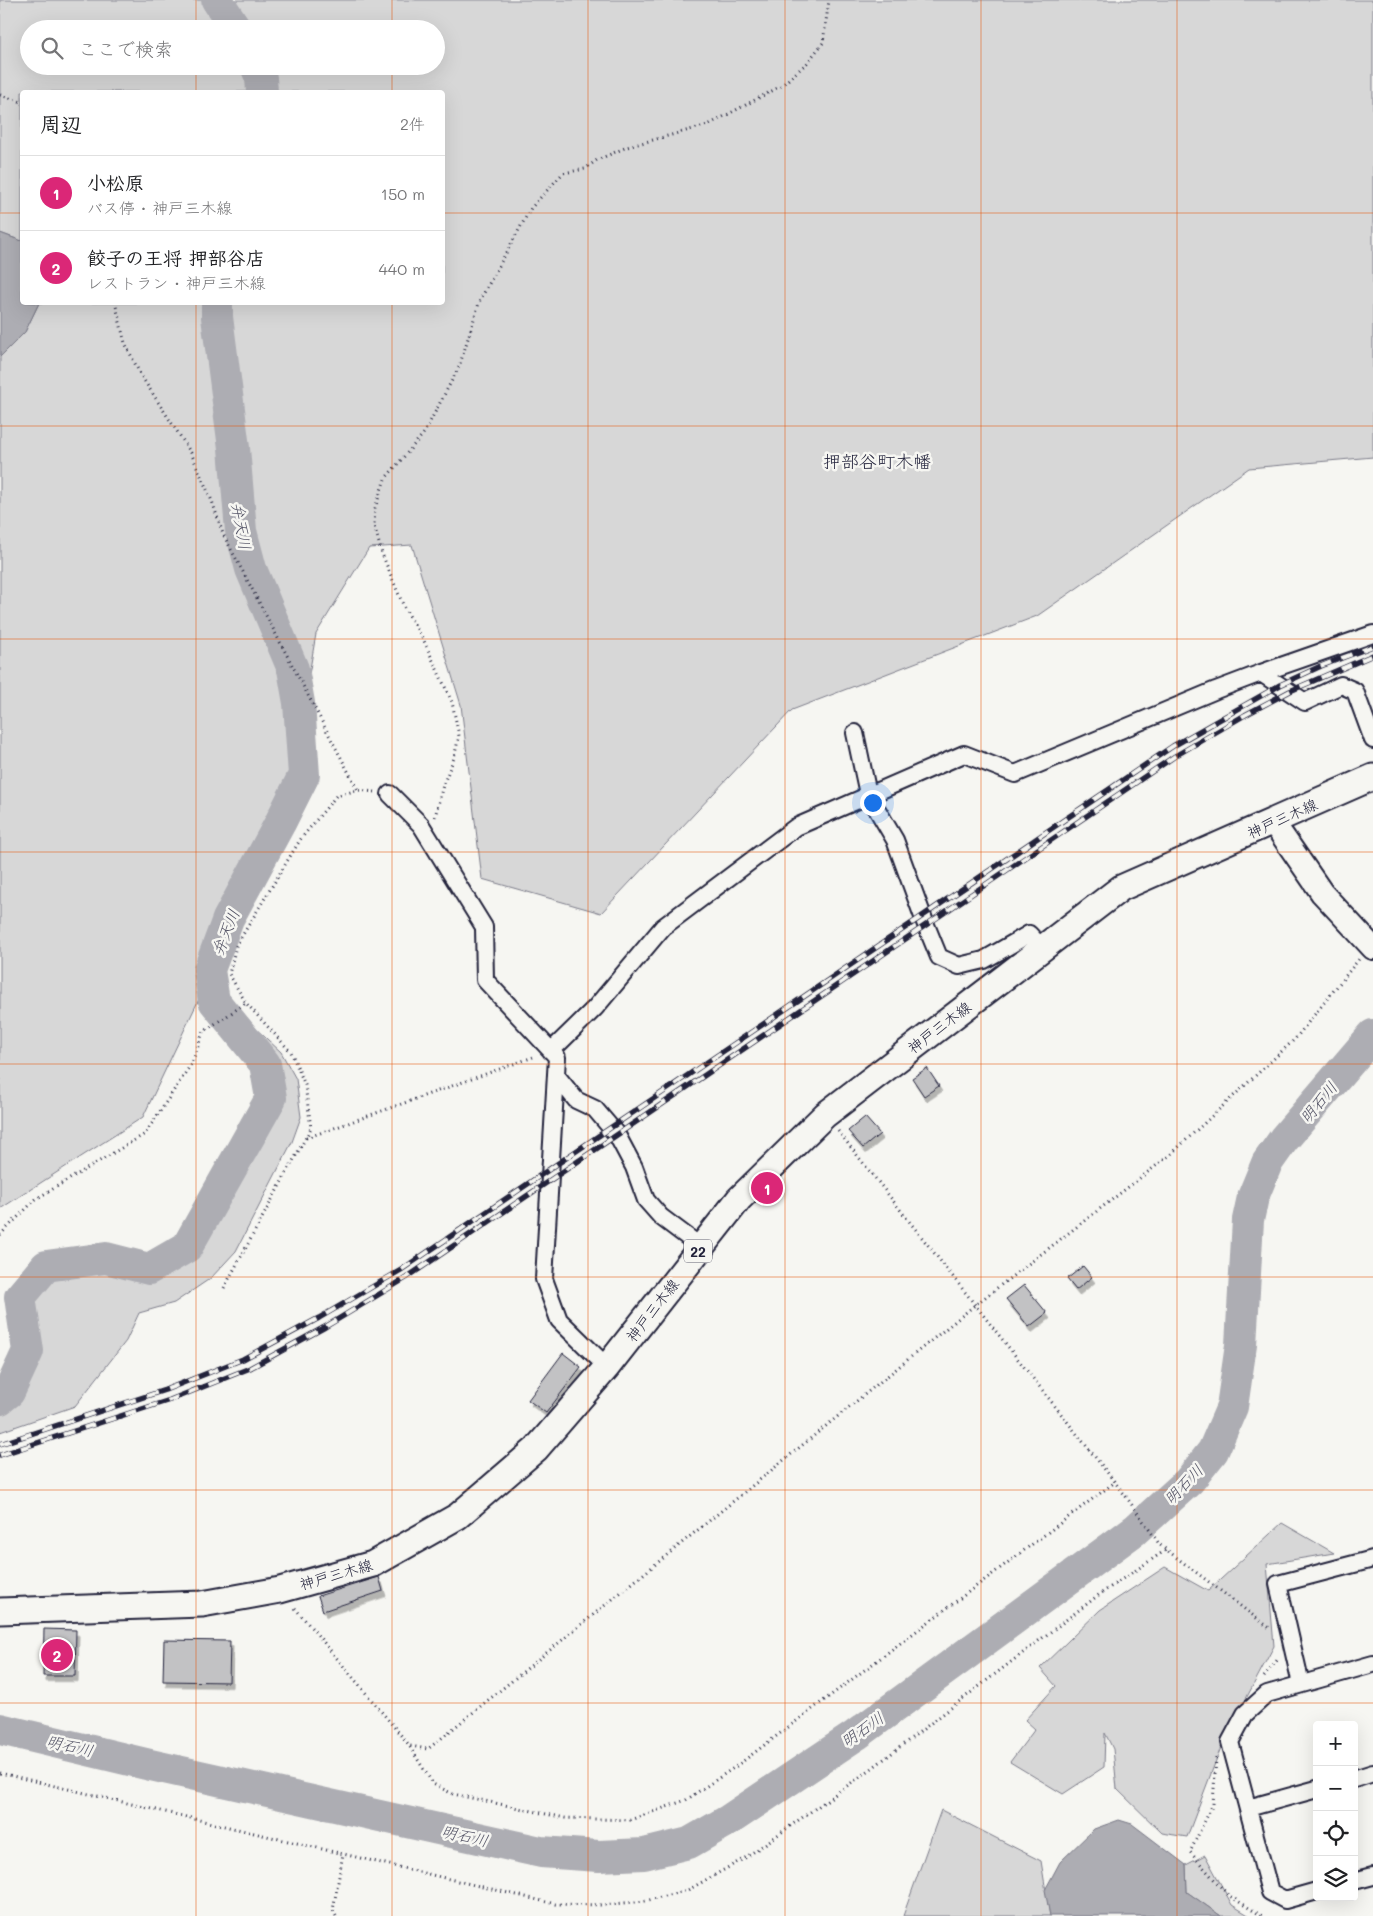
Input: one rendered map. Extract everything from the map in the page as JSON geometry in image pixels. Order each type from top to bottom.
[{"type":"main road","name":"神戸三木線","points":[[0,1611],[202,1604],[280,1590],[373,1564],[458,1516],[536,1449],[607,1366],[739,1199],[825,1115],[1121,888],[1373,778]]},
{"type":"street","points":[[551,1051],[595,1008],[664,927],[796,827],[868,794],[964,754],[1015,774],[1216,690],[1373,634]]},
{"type":"street","points":[[1261,673],[1305,702],[1341,686],[1355,691],[1373,740]]},
{"type":"street","points":[[855,733],[868,794],[895,840],[939,957],[959,966],[984,960],[1029,934],[1042,948]]},
{"type":"street","points":[[390,794],[421,825],[484,927],[485,980],[557,1057],[544,1279],[559,1320],[607,1366]]},
{"type":"street","points":[[1273,822],[1322,893],[1371,946]]},
{"type":"street","points":[[556,1075],[576,1100],[595,1109],[617,1135],[634,1167],[646,1200],[661,1217],[701,1248]]},
{"type":"street","points":[[1301,1684],[1278,1584],[1373,1559]]},
{"type":"street","points":[[1313,1893],[1285,1900],[1270,1892],[1230,1742],[1245,1714],[1267,1694],[1373,1664]]},
{"type":"street","points":[[1358,1778],[1373,1773]]},
{"type":"street","points":[[1248,1808],[1313,1790]]},
{"type":"street","points":[[1358,1880],[1373,1876]]},
{"type":"path","points":[[428,837],[460,736],[452,702],[424,641],[404,607],[382,554],[374,525],[375,508],[385,479],[424,433],[459,368],[480,300],[531,208],[563,173],[585,169],[597,160],[626,147],[708,125],[781,86],[807,63],[823,43],[829,0]]},
{"type":"path","points":[[0,95],[20,101]]},
{"type":"path","points":[[116,305],[125,343],[140,374],[191,453],[212,501],[223,534],[358,790]]},
{"type":"path","points":[[224,1288],[311,1128],[305,1085],[291,1052],[246,1002],[229,974],[236,946],[300,840],[336,796],[358,790],[390,794]]},
{"type":"path","points":[[410,1746],[428,1749],[975,1305],[1170,1155],[1295,1039],[1371,946]]},
{"type":"path","points":[[0,1235],[36,1199],[145,1134],[192,1063],[202,1032],[246,1002]]},
{"type":"path","points":[[305,1138],[551,1051]]},
{"type":"path","points":[[825,1115],[1115,1482],[1160,1545],[1201,1576]]},
{"type":"path","points":[[280,1590],[410,1746],[433,1784],[453,1794],[564,1818],[630,1820],[686,1800],[738,1765],[1115,1482]]},
{"type":"path","points":[[0,1773],[555,1904],[603,1905],[645,1901],[688,1890],[745,1858],[863,1775],[1100,1594],[1166,1550]]},
{"type":"path","points":[[336,1916],[333,1910],[343,1854]]},
{"type":"shaded area","points":[[0,0],[1373,0],[1373,457],[1249,468],[1037,616],[792,710],[601,913],[482,879],[461,705],[412,545],[369,548],[316,634],[284,820],[143,1117],[0,1209],[0,357],[25,332],[38,305],[445,305],[445,90],[20,90],[20,240],[0,233]]},
{"type":"shaded area","points":[[0,233],[20,240],[20,305],[38,305],[25,332],[0,357]]},
{"type":"shaded area","points":[[239,1013],[281,1052],[296,1079],[301,1117],[292,1142],[236,1251],[211,1278],[174,1303],[139,1313],[126,1341],[75,1406],[0,1432],[0,1411],[21,1396],[34,1350],[29,1308],[47,1276],[98,1265],[134,1275],[160,1275],[206,1238],[265,1131],[276,1088],[270,1061],[234,1020]]},
{"type":"shaded area","points":[[1282,1523],[1334,1553],[1267,1564],[1274,1646],[1223,1742],[1187,1837],[1162,1833],[1117,1789],[1113,1749],[1105,1733],[1104,1767],[1063,1794],[1010,1762],[1035,1729],[1025,1720],[1056,1686],[1040,1668],[1100,1610],[1165,1567],[1208,1591]]},
{"type":"shaded area","points":[[941,1810],[1041,1861],[1050,1916],[903,1916]]},
{"type":"shaded area","points":[[1119,1820],[1132,1824],[1186,1865],[1187,1892],[1221,1916],[1050,1916],[1045,1890],[1060,1862],[1094,1829]]},
{"type":"shaded area","points":[[1205,1855],[1232,1905],[1250,1916],[1221,1916],[1187,1892],[1186,1865]]},
{"type":"building","points":[[927,1068],[939,1086],[924,1096],[912,1078]]},
{"type":"building","points":[[865,1117],[880,1134],[863,1148],[848,1131]]},
{"type":"building","points":[[1083,1266],[1092,1277],[1076,1290],[1067,1279]]},
{"type":"building","points":[[1024,1285],[1047,1313],[1029,1327],[1006,1299]]},
{"type":"building","points":[[563,1353],[581,1367],[546,1413],[528,1400]]},
{"type":"building","points":[[379,1577],[383,1591],[323,1611],[318,1596]]},
{"type":"building","points":[[44,1629],[76,1630],[75,1676],[43,1676]]},
{"type":"building","points":[[164,1640],[230,1641],[229,1682],[163,1681]]},
{"type":"waterway","name":"弁天川","points":[[217,0],[230,20]]},
{"type":"waterway","name":"弁天川","points":[[260,75],[262,90]]},
{"type":"waterway","name":"弁天川","points":[[0,1399],[9,1392],[28,1351],[20,1297],[46,1266],[106,1258],[149,1269],[187,1247],[271,1098],[265,1064],[214,1001],[209,970],[228,919],[304,775],[299,703],[293,669],[251,569],[241,531],[234,448],[217,305]]},
{"type":"waterway","name":"明石川","points":[[0,1729],[146,1764],[541,1852],[599,1856],[644,1854],[689,1843],[729,1820],[856,1735],[1135,1530],[1189,1481],[1213,1451],[1232,1407],[1241,1345],[1248,1220],[1253,1197],[1267,1163],[1284,1139],[1373,1035]]},
{"type":"railway","points":[[0,1444],[165,1390],[243,1359],[319,1318],[401,1270],[1173,746],[1280,685],[1321,666],[1373,646]]},
{"type":"railway","points":[[0,1455],[170,1400],[250,1368],[325,1327],[406,1278],[1175,756],[1290,691],[1373,655]]},
{"type":"place","name":"小松原","points":[[767,1188]]},
{"type":"place","name":"餃子の王将 押部谷店","points":[[57,1655]]},
{"type":"district","name":"押部谷町木幡","points":[[877,461]]}]
